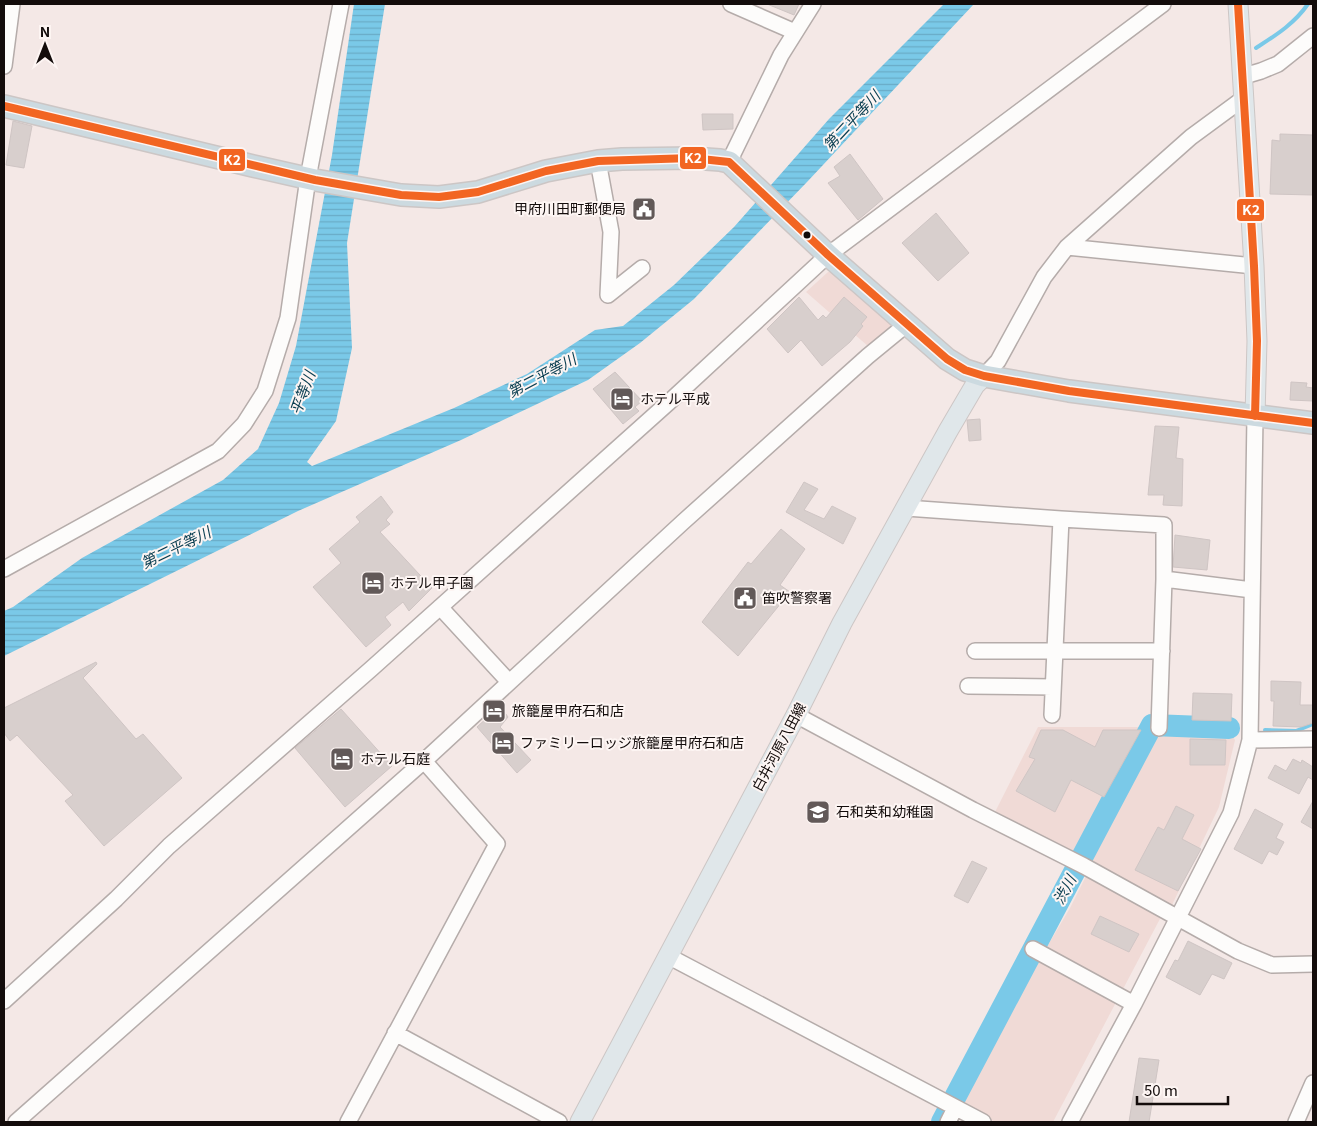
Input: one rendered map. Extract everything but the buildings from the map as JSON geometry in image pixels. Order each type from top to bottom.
[{"type":"highway","points":[[4,106],[312,179],[401,195],[439,197],[478,192],[546,171],[598,161],[692,158],[729,162],[828,255],[947,359],[965,370],[984,376],[1069,391],[1313,423]]},
{"type":"main road","points":[[1238,4],[1244,76],[1254,266],[1257,341],[1255,416]]},
{"type":"main road","name":"白井河原八田線","points":[[580,1122],[796,715],[842,623],[948,431],[975,385],[984,376]]},
{"type":"street","points":[[4,66],[12,4]]},
{"type":"street","points":[[4,569],[218,451],[244,424],[265,391],[288,318],[341,4]]},
{"type":"street","points":[[731,4],[795,32]]},
{"type":"street","points":[[729,162],[781,55],[813,4]]},
{"type":"street","points":[[4,1001],[116,899],[170,846],[668,403],[828,255],[1164,4]]},
{"type":"street","points":[[1244,76],[1278,64],[1313,36]]},
{"type":"street","points":[[984,376],[998,361],[1044,277],[1067,247],[1191,137],[1244,98]]},
{"type":"street","points":[[598,161],[611,232],[608,295],[642,268]]},
{"type":"street","points":[[1067,247],[1254,266]]},
{"type":"street","points":[[16,1122],[424,761],[690,515],[868,356],[907,324]]},
{"type":"street","points":[[1070,1122],[1134,1004],[1231,813],[1250,740],[1255,416]]},
{"type":"street","points":[[906,508],[1061,520],[1164,525],[1159,726]]},
{"type":"street","points":[[1052,715],[1061,520]]},
{"type":"street","points":[[1164,579],[1252,590]]},
{"type":"street","points":[[440,607],[509,682]]},
{"type":"street","points":[[975,651],[1162,651]]},
{"type":"street","points":[[968,686],[1053,687]]},
{"type":"street","points":[[796,715],[973,810],[1080,864],[1238,951],[1272,966],[1313,964]]},
{"type":"street","points":[[1250,740],[1313,739]]},
{"type":"street","points":[[348,1122],[497,844],[424,761]]},
{"type":"street","points":[[1035,950],[1134,1004]]},
{"type":"street","points":[[668,956],[983,1122]]},
{"type":"street","points":[[395,1033],[559,1122]]},
{"type":"street","points":[[1296,1122],[1313,1083]]},
{"type":"street","points":[[948,1122],[952,1106]]},
{"type":"shaded area","points":[[833,271],[896,324],[869,347],[806,292],[828,272]]},
{"type":"shaded area","points":[[1038,727],[1143,727],[1158,732],[1232,735],[1235,740],[1219,807],[1172,905],[1164,907],[993,816]]},
{"type":"shaded area","points":[[1087,874],[1162,915],[1053,1122],[995,1122],[961,1105]]},
{"type":"water","points":[[354,4],[385,4],[347,243],[352,348],[336,421],[307,462],[312,466],[454,408],[527,374],[595,330],[623,326],[674,285],[734,227],[829,119],[944,4],[974,4],[694,299],[640,343],[588,380],[461,440],[298,511],[4,656],[4,611],[13,607],[82,558],[223,480],[258,449],[279,403],[296,346],[332,155]]},
{"type":"waterway","points":[[1256,48],[1278,34],[1308,4]]},
{"type":"waterway","name":"渋川","points":[[1265,730],[1296,731],[1313,724]]},
{"type":"waterway","name":"渋川","points":[[942,1122],[1152,725],[1229,728]]},
{"type":"transit line","name":"K2","points":[[1238,4],[1254,266],[1257,341],[1255,416]]},
{"type":"transit line","name":"K2","points":[[4,106],[315,180],[401,195],[439,197],[478,192],[546,171],[598,161],[692,158],[729,162],[828,255],[947,359],[965,370],[984,376],[1069,391],[1313,423]]},
{"type":"place","name":"甲府川田町郵便局","points":[[644,209]]},
{"type":"place","name":"ホテル平成","points":[[622,399]]},
{"type":"place","name":"ホテル甲子園","points":[[373,583]]},
{"type":"place","name":"笛吹警察署","points":[[745,598]]},
{"type":"place","name":"旅籠屋甲府石和店","points":[[494,711]]},
{"type":"place","name":"ファミリーロッジ旅籠屋甲府石和店","points":[[503,743]]},
{"type":"place","name":"ホテル石庭","points":[[342,759]]},
{"type":"place","name":"石和英和幼稚園","points":[[818,812]]},
{"type":"water label","name":"第二平等川","points":[[852,121]]},
{"type":"water label","name":"第二平等川","points":[[542,376]]},
{"type":"water label","name":"平等川","points":[[303,393]]},
{"type":"water label","name":"第二平等川","points":[[176,548]]}]
